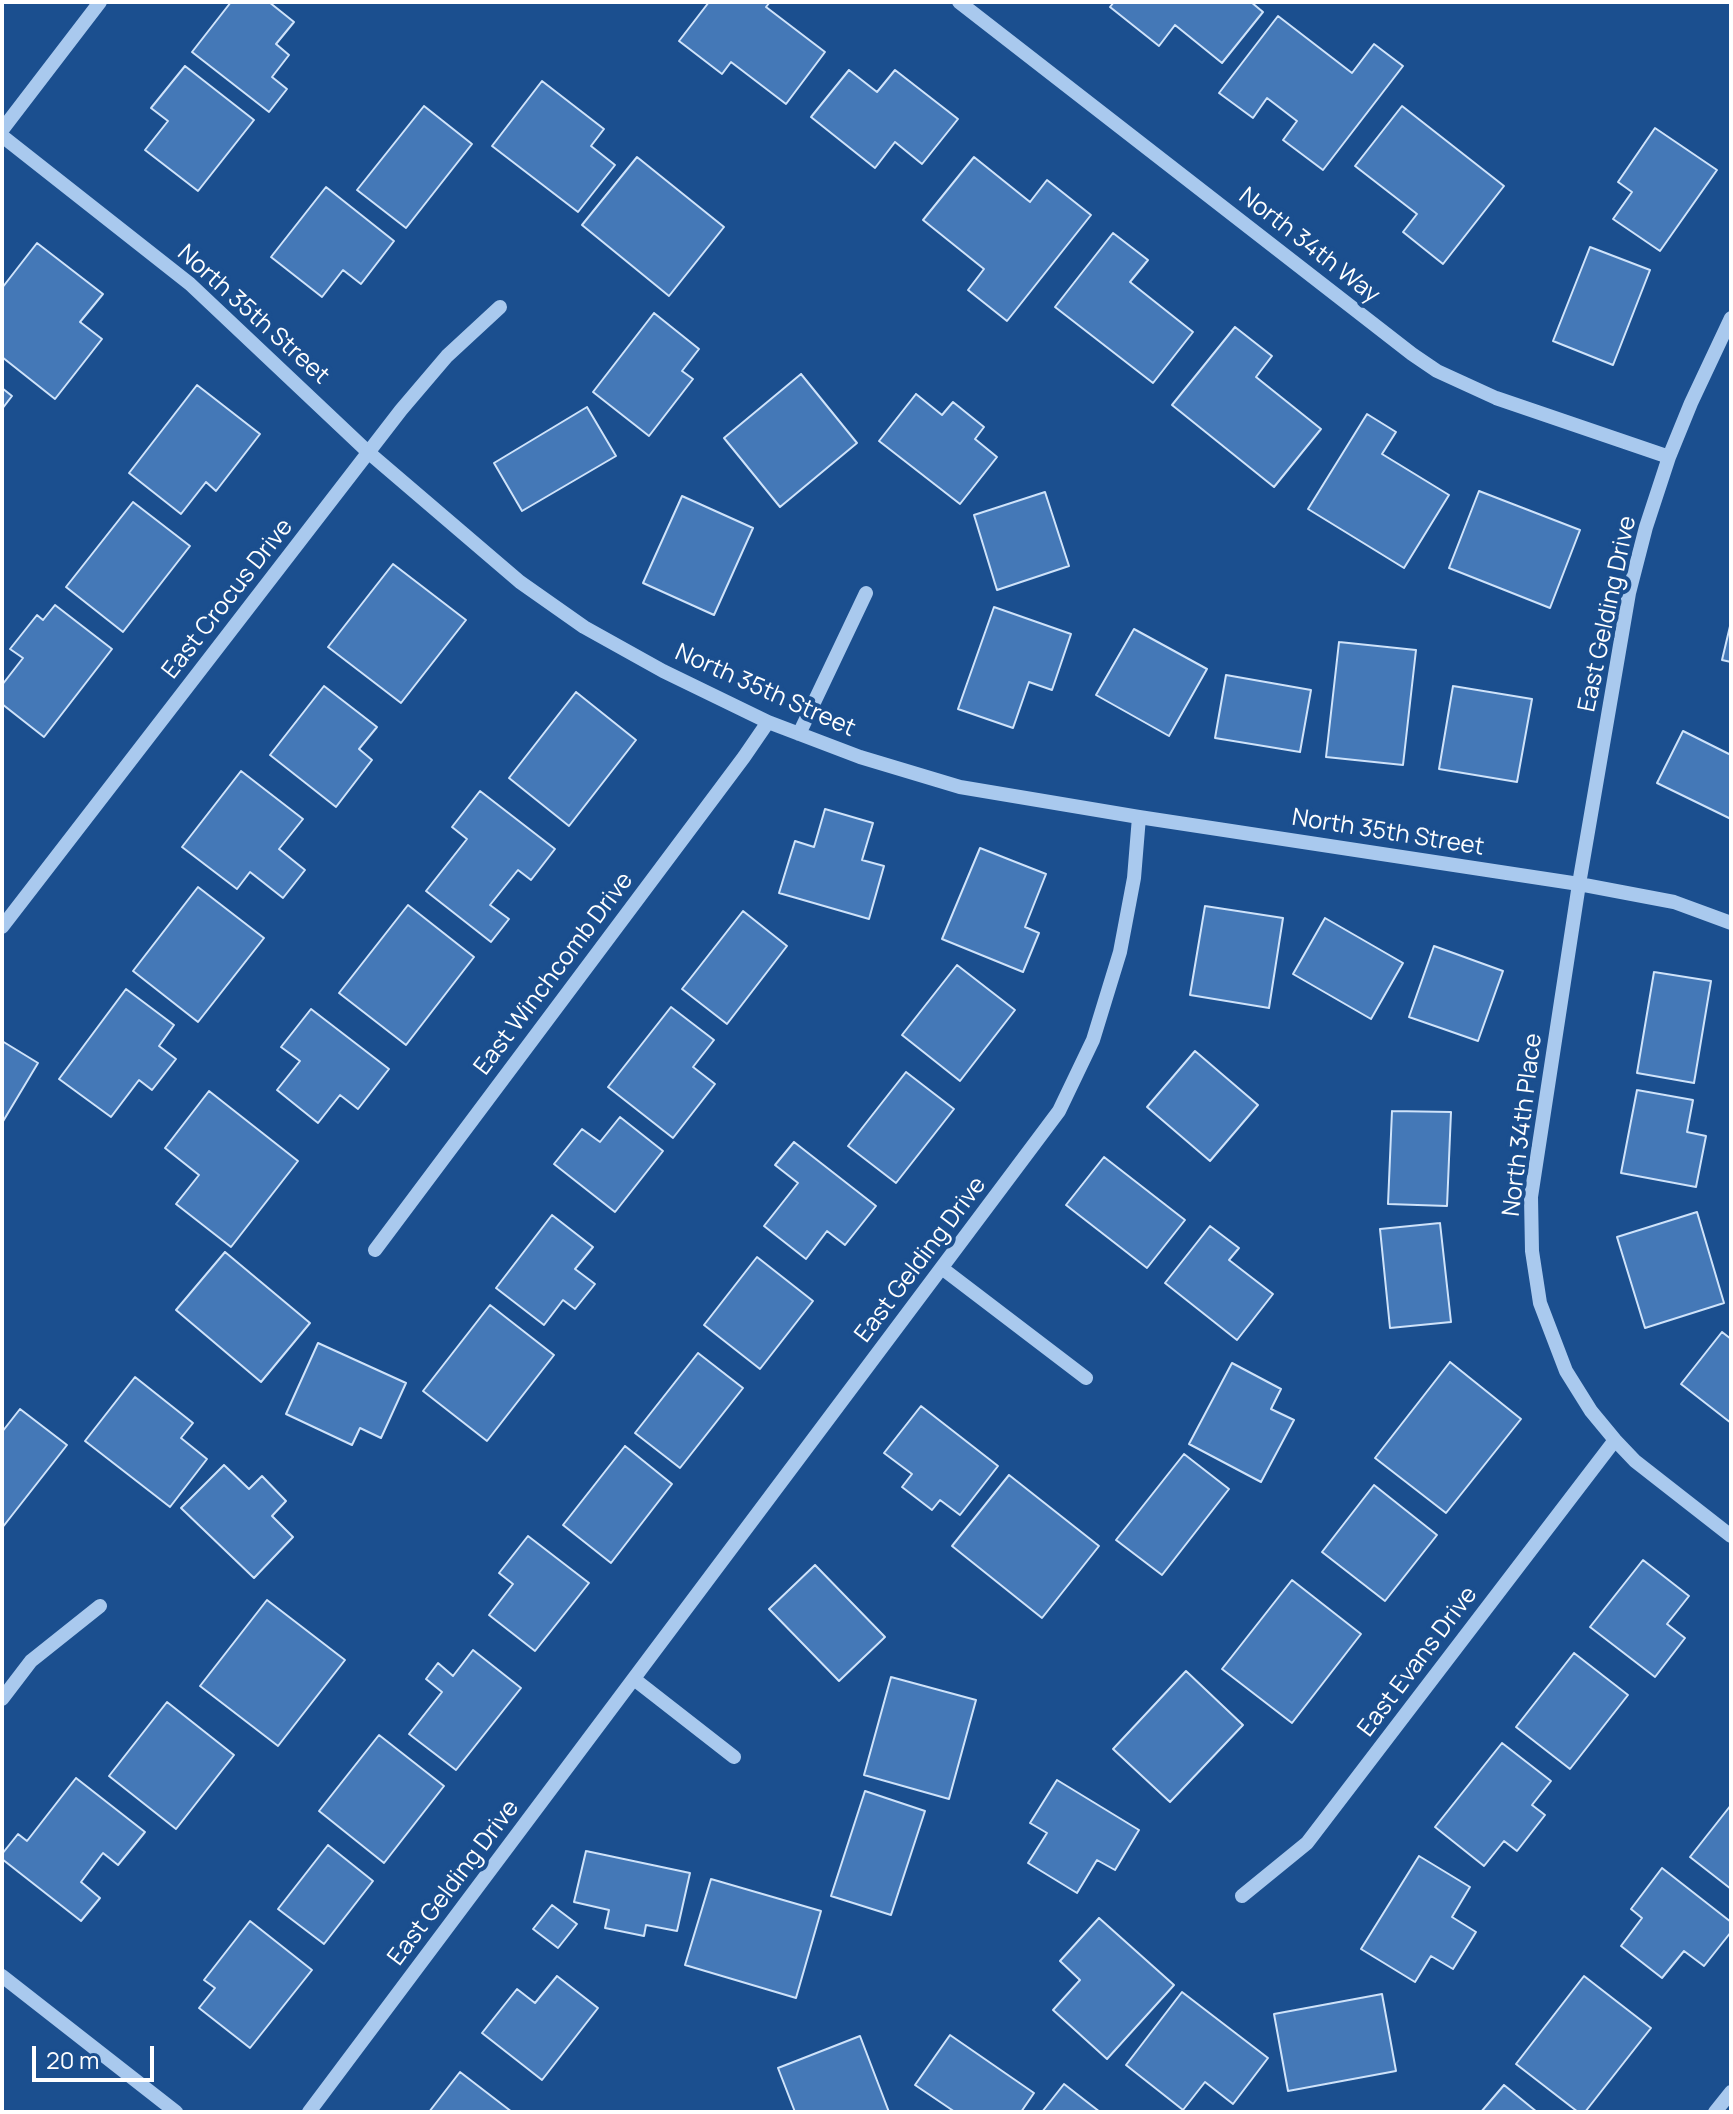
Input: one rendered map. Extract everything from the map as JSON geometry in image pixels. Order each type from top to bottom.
[{"type":"street","points":[[2,130],[100,2]]},
{"type":"street","name":"North 34th Way","points":[[959,2],[1437,371],[1496,398],[1669,457]]},
{"type":"street","name":"North 35th Street","points":[[2,136],[190,284],[368,452],[520,582],[584,627],[663,671],[768,722],[860,757],[960,787],[1579,884],[1674,902],[1731,923]]},
{"type":"street","name":"East Crocus Drive","points":[[2,927],[368,452],[447,356],[500,307]]},
{"type":"street","name":"East Gelding Drive","points":[[1579,884],[1629,593],[1646,527],[1669,457],[1731,318]]},
{"type":"street","points":[[799,734],[866,593]]},
{"type":"street","name":"East Winchcomb Drive","points":[[375,1250],[768,722]]},
{"type":"street","name":"East Gelding Drive","points":[[309,2112],[1059,1111],[1093,1040],[1120,952],[1134,878],[1139,817]]},
{"type":"street","name":"North 34th Place","points":[[1579,884],[1531,1197],[1532,1251],[1540,1303],[1566,1371],[1591,1411],[1635,1461],[1731,1536]]},
{"type":"street","points":[[943,1269],[1086,1378]]},
{"type":"street","name":"East Evans Drive","points":[[1242,1896],[1307,1843],[1615,1440]]},
{"type":"street","points":[[2,1699],[31,1661],[100,1606]]},
{"type":"street","points":[[634,1679],[734,1757]]},
{"type":"street","points":[[2,1976],[176,2112]]},
{"type":"street","points":[[1715,2112],[1731,2092]]},
{"type":"building","points":[[231,2],[269,2],[294,22],[276,44],[289,55],[272,77],[287,89],[269,112],[192,52]]},
{"type":"building","points":[[709,2],[770,2],[766,7],[825,52],[786,104],[731,62],[722,74],[679,41]]},
{"type":"building","points":[[1114,2],[1251,2],[1263,12],[1222,63],[1175,25],[1159,46],[1110,7]]},
{"type":"building","points":[[1278,16],[1352,73],[1374,44],[1403,66],[1323,170],[1283,140],[1297,121],[1267,98],[1253,118],[1219,93]]},
{"type":"building","points":[[185,66],[254,120],[198,191],[145,150],[168,121],[151,108]]},
{"type":"building","points":[[849,70],[877,92],[895,70],[958,119],[922,164],[895,142],[875,168],[811,117]]},
{"type":"building","points":[[542,81],[604,129],[591,146],[615,165],[578,212],[492,146]]},
{"type":"building","points":[[424,106],[472,144],[406,228],[357,190]]},
{"type":"building","points":[[1402,106],[1504,186],[1443,264],[1403,232],[1417,214],[1355,166]]},
{"type":"building","points":[[1655,128],[1717,170],[1660,251],[1613,219],[1632,192],[1618,182]]},
{"type":"building","points":[[637,157],[724,227],[669,296],[582,225]]},
{"type":"building","points":[[974,157],[1030,202],[1047,180],[1091,215],[1007,321],[968,290],[984,269],[923,220]]},
{"type":"building","points":[[326,187],[394,241],[361,284],[343,270],[322,297],[271,257]]},
{"type":"building","points":[[1113,233],[1148,260],[1130,282],[1193,332],[1153,383],[1055,307]]},
{"type":"building","points":[[37,243],[103,294],[80,322],[102,339],[55,399],[2,357],[2,288]]},
{"type":"building","points":[[1590,247],[1650,270],[1613,365],[1553,341]]},
{"type":"building","points":[[654,313],[699,349],[682,371],[693,379],[649,436],[593,392]]},
{"type":"building","points":[[1235,327],[1272,356],[1256,377],[1321,429],[1274,487],[1172,405]]},
{"type":"building","points":[[801,374],[857,443],[780,507],[724,438]]},
{"type":"building","points":[[197,385],[260,434],[216,491],[206,482],[181,514],[129,473]]},
{"type":"building","points":[[2,388],[12,396],[2,409]]},
{"type":"building","points":[[916,394],[942,415],[953,402],[984,427],[975,439],[997,457],[960,504],[879,441]]},
{"type":"building","points":[[587,407],[616,456],[522,511],[494,463]]},
{"type":"building","points":[[1367,414],[1396,432],[1382,454],[1449,495],[1404,568],[1308,509]]},
{"type":"building","points":[[1479,491],[1580,530],[1550,608],[1449,568]]},
{"type":"building","points":[[1045,492],[1069,566],[997,590],[974,515]]},
{"type":"building","points":[[682,496],[753,528],[714,615],[643,583]]},
{"type":"building","points":[[133,502],[190,546],[123,632],[66,587]]},
{"type":"building","points":[[393,564],[466,620],[401,703],[328,647]]},
{"type":"building","points":[[55,605],[112,649],[44,737],[2,704],[2,685],[23,658],[10,649],[37,615],[43,620]]},
{"type":"building","points":[[994,607],[1071,634],[1052,690],[1029,682],[1013,728],[958,709]]},
{"type":"building","points":[[1731,622],[1731,662],[1722,660]]},
{"type":"building","points":[[1134,629],[1207,669],[1169,736],[1096,695]]},
{"type":"building","points":[[1339,642],[1416,650],[1403,765],[1326,757]]},
{"type":"building","points":[[1226,675],[1311,690],[1300,752],[1215,738]]},
{"type":"building","points":[[324,686],[377,727],[359,749],[372,760],[336,807],[270,755]]},
{"type":"building","points":[[1453,686],[1532,699],[1517,782],[1439,769]]},
{"type":"building","points":[[576,692],[636,740],[569,826],[509,778]]},
{"type":"building","points":[[1683,731],[1731,755],[1731,819],[1657,783]]},
{"type":"building","points":[[241,771],[303,819],[279,849],[305,870],[283,898],[250,872],[237,889],[182,847]]},
{"type":"building","points":[[480,791],[555,849],[531,880],[518,870],[490,905],[509,919],[491,942],[426,891],[467,839],[452,827]]},
{"type":"building","points":[[825,809],[873,823],[862,860],[884,866],[869,919],[779,893],[795,841],[814,847]]},
{"type":"building","points":[[980,848],[1046,874],[1025,927],[1039,933],[1023,972],[942,939]]},
{"type":"building","points":[[198,887],[264,938],[198,1022],[133,971]]},
{"type":"building","points":[[408,905],[474,957],[406,1045],[339,993]]},
{"type":"building","points":[[1205,906],[1283,918],[1269,1008],[1190,995]]},
{"type":"building","points":[[743,911],[787,946],[727,1024],[682,989]]},
{"type":"building","points":[[1325,918],[1403,963],[1371,1019],[1293,974]]},
{"type":"building","points":[[1434,946],[1503,971],[1478,1041],[1409,1017]]},
{"type":"building","points":[[957,965],[1015,1010],[960,1081],[902,1035]]},
{"type":"building","points":[[1654,972],[1711,981],[1694,1083],[1637,1073]]},
{"type":"building","points":[[126,989],[174,1025],[159,1046],[176,1059],[152,1090],[139,1080],[111,1117],[59,1079]]},
{"type":"building","points":[[671,1007],[714,1040],[693,1067],[715,1084],[673,1138],[608,1087]]},
{"type":"building","points":[[311,1009],[389,1069],[358,1109],[340,1095],[318,1123],[277,1090],[300,1061],[281,1047]]},
{"type":"building","points":[[2,1041],[38,1063],[2,1123]]},
{"type":"building","points":[[1195,1051],[1258,1105],[1210,1161],[1147,1107]]},
{"type":"building","points":[[906,1072],[954,1109],[896,1183],[848,1146]]},
{"type":"building","points":[[1637,1090],[1693,1100],[1687,1132],[1706,1136],[1696,1187],[1621,1173]]},
{"type":"building","points":[[209,1091],[298,1161],[231,1247],[176,1204],[199,1175],[165,1148]]},
{"type":"building","points":[[1392,1111],[1451,1112],[1447,1206],[1388,1204]]},
{"type":"building","points":[[620,1117],[663,1151],[615,1212],[554,1164],[582,1129],[600,1142]]},
{"type":"building","points":[[794,1142],[876,1206],[845,1245],[827,1231],[806,1259],[764,1226],[798,1183],[775,1165]]},
{"type":"building","points":[[1104,1157],[1185,1220],[1147,1268],[1066,1205]]},
{"type":"building","points":[[1697,1212],[1724,1303],[1645,1328],[1617,1237]]},
{"type":"building","points":[[552,1215],[593,1247],[575,1269],[595,1284],[575,1309],[563,1300],[544,1325],[496,1288]]},
{"type":"building","points":[[1440,1223],[1451,1322],[1390,1328],[1380,1229]]},
{"type":"building","points":[[1210,1226],[1239,1248],[1229,1260],[1273,1294],[1237,1340],[1165,1283]]},
{"type":"building","points":[[225,1252],[310,1323],[261,1382],[176,1310]]},
{"type":"building","points":[[757,1257],[813,1301],[760,1369],[704,1325]]},
{"type":"building","points":[[490,1305],[554,1355],[487,1441],[423,1391]]},
{"type":"building","points":[[1722,1332],[1731,1339],[1731,1423],[1681,1384]]},
{"type":"building","points":[[318,1343],[406,1383],[381,1438],[360,1428],[352,1445],[286,1414]]},
{"type":"building","points":[[698,1353],[743,1388],[680,1468],[635,1433]]},
{"type":"building","points":[[1450,1362],[1521,1419],[1446,1513],[1375,1458]]},
{"type":"building","points":[[1232,1363],[1281,1389],[1271,1409],[1294,1420],[1261,1482],[1189,1444]]},
{"type":"building","points":[[135,1377],[193,1423],[181,1438],[207,1459],[170,1507],[85,1441]]},
{"type":"building","points":[[921,1406],[998,1466],[960,1515],[940,1500],[932,1510],[902,1487],[912,1474],[884,1453]]},
{"type":"building","points":[[20,1409],[67,1445],[2,1528],[2,1432]]},
{"type":"building","points":[[625,1446],[672,1484],[611,1563],[563,1525]]},
{"type":"building","points":[[1184,1454],[1229,1489],[1162,1575],[1116,1540]]},
{"type":"building","points":[[224,1465],[249,1489],[262,1476],[286,1501],[272,1516],[293,1537],[254,1578],[181,1508]]},
{"type":"building","points":[[1009,1475],[1099,1546],[1042,1618],[952,1546]]},
{"type":"building","points":[[1374,1485],[1437,1535],[1385,1601],[1322,1552]]},
{"type":"building","points":[[528,1536],[589,1583],[535,1651],[489,1615],[513,1584],[499,1573]]},
{"type":"building","points":[[1643,1560],[1689,1596],[1667,1624],[1685,1638],[1655,1677],[1590,1627]]},
{"type":"building","points":[[815,1565],[885,1637],[839,1681],[769,1609]]},
{"type":"building","points":[[1292,1580],[1361,1634],[1292,1723],[1222,1669]]},
{"type":"building","points":[[267,1600],[345,1660],[278,1746],[200,1686]]},
{"type":"building","points":[[473,1650],[521,1688],[456,1770],[409,1734],[442,1692],[426,1679],[438,1663],[453,1676]]},
{"type":"building","points":[[1574,1653],[1628,1695],[1570,1769],[1516,1727]]},
{"type":"building","points":[[1186,1671],[1243,1725],[1170,1802],[1113,1749]]},
{"type":"building","points":[[891,1677],[976,1700],[949,1799],[864,1775]]},
{"type":"building","points":[[167,1702],[234,1755],[176,1829],[109,1776]]},
{"type":"building","points":[[379,1735],[444,1786],[384,1863],[319,1811]]},
{"type":"building","points":[[1502,1743],[1551,1781],[1532,1805],[1545,1815],[1517,1851],[1504,1841],[1484,1866],[1435,1827]]},
{"type":"building","points":[[76,1778],[145,1832],[118,1865],[103,1853],[81,1882],[100,1898],[81,1921],[2,1859],[2,1854],[18,1834],[27,1841]]},
{"type":"building","points":[[1057,1780],[1139,1830],[1115,1870],[1097,1860],[1077,1893],[1028,1863],[1047,1833],[1030,1823]]},
{"type":"building","points":[[865,1791],[925,1811],[891,1915],[831,1896]]},
{"type":"building","points":[[1731,1805],[1731,1889],[1690,1857]]},
{"type":"building","points":[[328,1845],[373,1881],[324,1944],[278,1909]]},
{"type":"building","points":[[586,1851],[690,1873],[677,1931],[646,1925],[644,1936],[605,1928],[609,1910],[574,1902]]},
{"type":"building","points":[[1419,1856],[1470,1887],[1452,1917],[1476,1932],[1453,1969],[1431,1956],[1415,1982],[1361,1949]]},
{"type":"building","points":[[1662,1868],[1731,1922],[1731,1932],[1704,1966],[1684,1951],[1662,1978],[1621,1946],[1642,1918],[1631,1909]]},
{"type":"building","points":[[711,1879],[821,1911],[796,1998],[685,1965]]},
{"type":"building","points":[[552,1905],[577,1924],[558,1948],[533,1929]]},
{"type":"building","points":[[1099,1918],[1174,1985],[1107,2059],[1053,2010],[1080,1980],[1060,1961]]},
{"type":"building","points":[[250,1921],[312,1970],[250,2048],[199,2008],[215,1988],[204,1980]]},
{"type":"building","points":[[557,1976],[598,2008],[542,2080],[482,2033],[517,1989],[535,2003]]},
{"type":"building","points":[[1584,1976],[1651,2028],[1585,2112],[1578,2112],[1516,2064]]},
{"type":"building","points":[[1182,1992],[1268,2058],[1233,2104],[1205,2082],[1183,2110],[1126,2065]]},
{"type":"building","points":[[1382,1994],[1396,2071],[1288,2091],[1274,2014]]},
{"type":"building","points":[[950,2035],[1034,2093],[1021,2112],[955,2112],[915,2085]]},
{"type":"building","points":[[860,2036],[889,2112],[795,2112],[778,2068]]},
{"type":"building","points":[[460,2072],[512,2112],[429,2112]]},
{"type":"building","points":[[1064,2084],[1100,2112],[1042,2112]]},
{"type":"building","points":[[1504,2085],[1537,2112],[1481,2112]]}]
